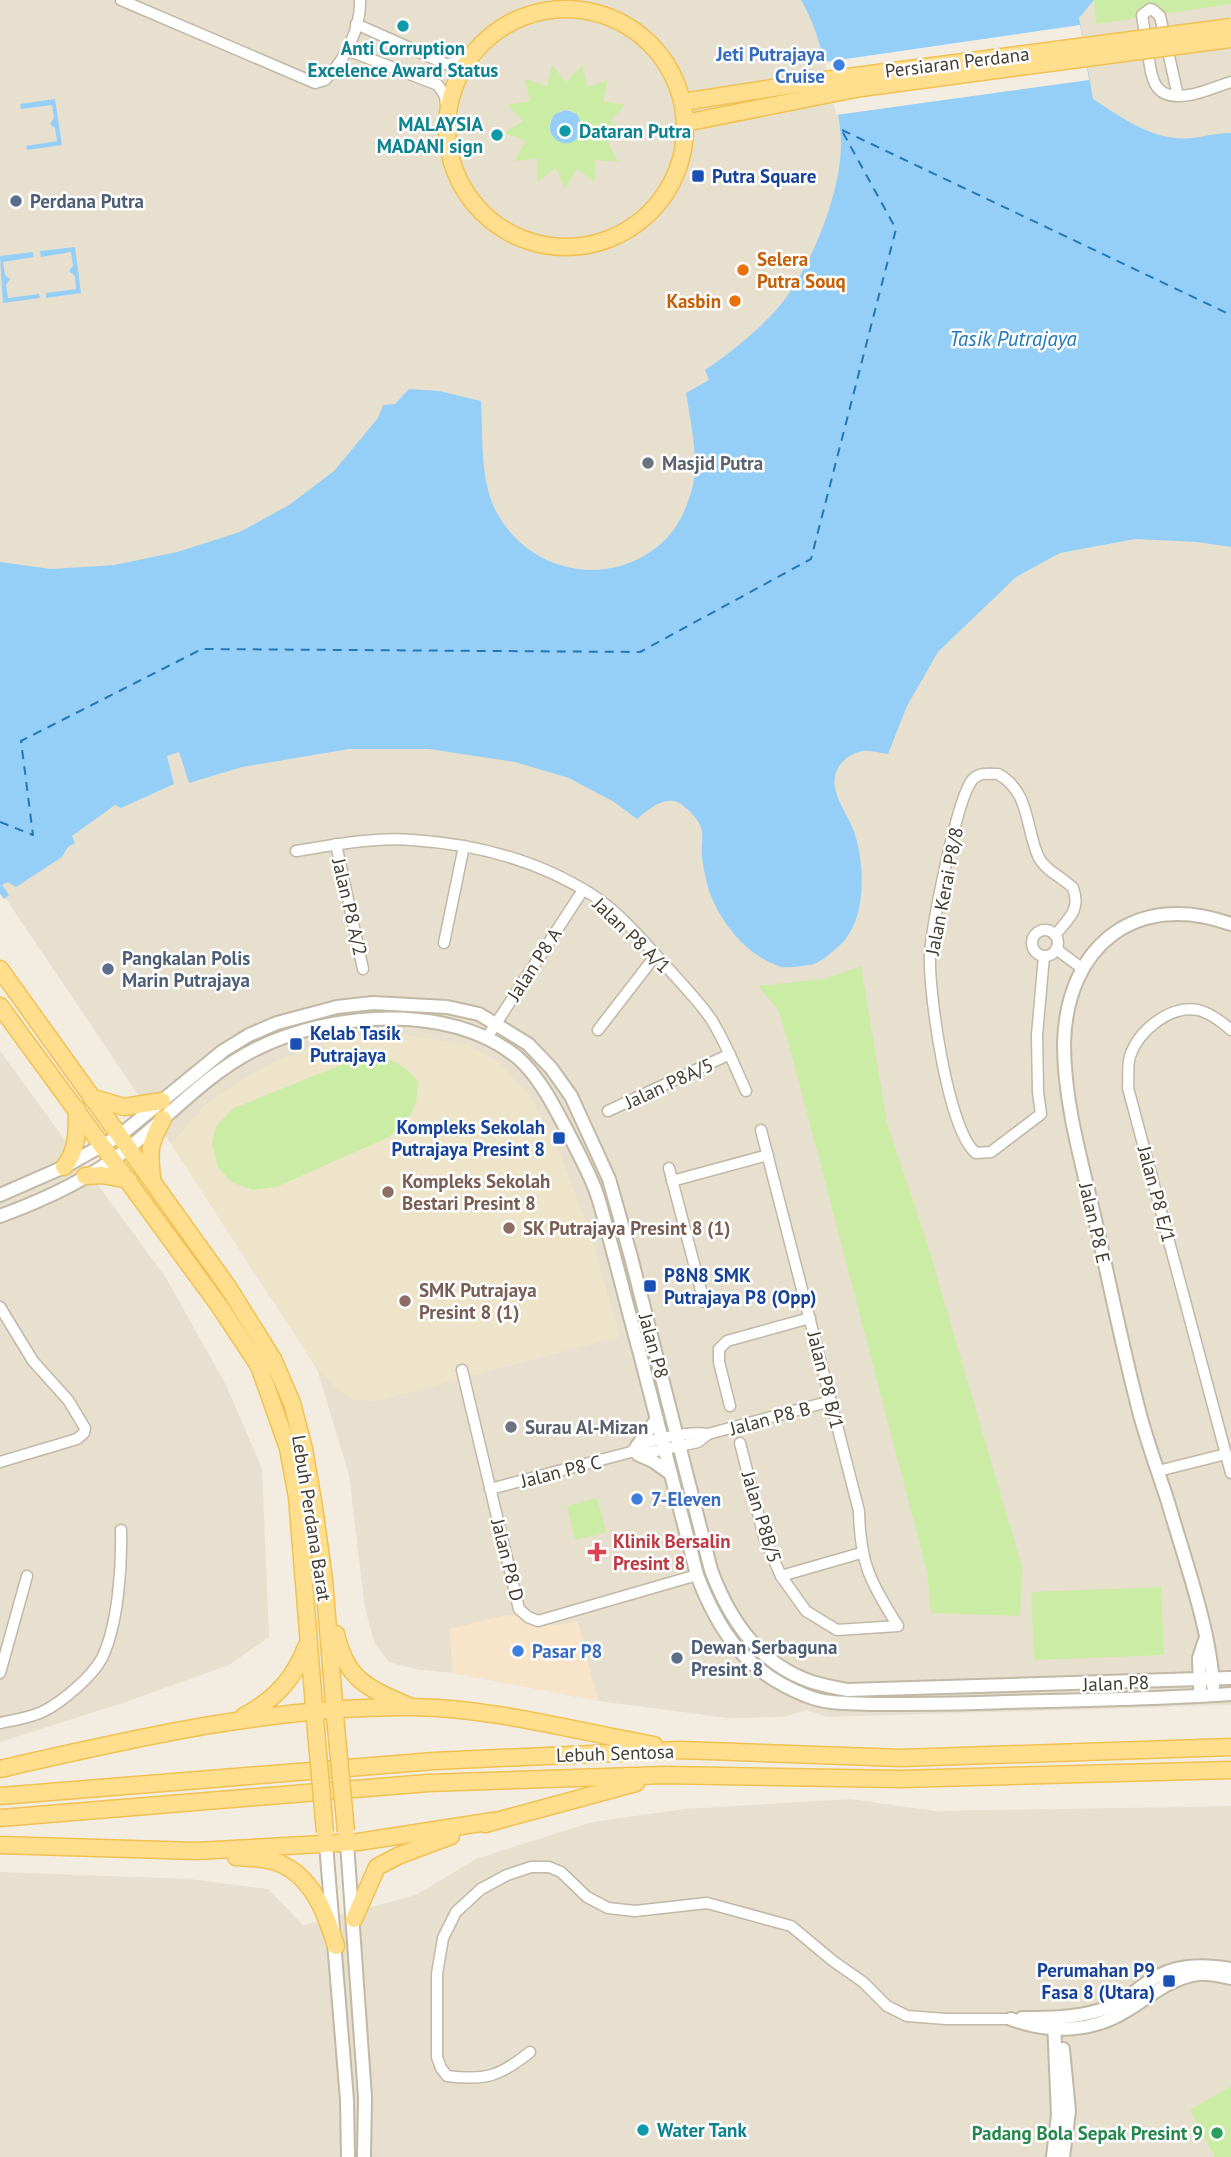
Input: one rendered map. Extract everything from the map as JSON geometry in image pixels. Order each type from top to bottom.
[{"type":"main road","points":[[556,8],[594,11],[625,24],[642,36],[657,51],[674,77],[683,102],[685,123],[685,143],[677,171],[653,211],[639,223],[606,241],[559,247],[544,246],[515,236],[478,208],[463,186],[452,161],[447,136],[447,114],[452,92],[474,51],[497,30],[515,19],[556,8]]},
{"type":"main road","name":"Persiaran Perdana","points":[[683,102],[818,89],[1231,26]]},
{"type":"main road","name":"Persiaran Perdana","points":[[685,123],[818,89],[861,88],[1231,39]]},
{"type":"main road","name":"Lebuh Perdana Barat","points":[[0,969],[228,1287],[273,1359],[292,1403],[304,1449],[324,1580],[347,1837]]},
{"type":"main road","name":"Lebuh Perdana Barat","points":[[0,1006],[129,1180],[259,1366],[288,1448],[297,1497],[326,1838]]},
{"type":"main road","points":[[91,1097],[124,1107],[162,1101]]},
{"type":"main road","points":[[64,1167],[70,1160],[75,1145],[77,1108]]},
{"type":"main road","points":[[153,1181],[150,1142],[163,1119]]},
{"type":"main road","points":[[85,1176],[102,1175],[129,1180]]},
{"type":"main road","points":[[324,1580],[339,1648],[348,1669],[361,1682],[414,1707]]},
{"type":"main road","points":[[236,1721],[266,1704],[288,1682],[300,1664],[309,1641]]},
{"type":"main road","points":[[0,1769],[131,1739],[236,1721],[315,1712],[336,1719],[414,1707],[487,1714],[681,1750]]},
{"type":"main road","name":"Lebuh Sentosa","points":[[0,1796],[434,1760],[681,1750],[901,1758],[1231,1747]]},
{"type":"main road","name":"Lebuh Sentosa","points":[[0,1818],[428,1783],[665,1775],[901,1779],[1231,1770]]},
{"type":"main road","points":[[197,1852],[326,1838],[414,1835],[493,1821],[665,1775]]},
{"type":"main road","points":[[354,1919],[377,1867],[400,1855],[493,1821]]},
{"type":"main road","points":[[0,1845],[197,1852],[278,1862],[297,1874],[322,1906],[336,1946]]},
{"type":"street","points":[[121,0],[315,83],[326,80],[347,50],[356,24],[360,0]]},
{"type":"street","points":[[1178,96],[1160,16],[1150,9],[1142,15],[1152,81],[1160,91],[1178,96],[1189,95],[1231,82]]},
{"type":"street","points":[[356,24],[446,64],[474,51]]},
{"type":"street","points":[[347,50],[438,85],[445,96],[447,114]]},
{"type":"street","name":"Jalan Kerai P8/8","points":[[1044,956],[1037,1035],[1041,1114],[991,1152],[976,1153],[964,1137],[941,1063],[930,975],[930,953],[941,890],[961,806],[971,782],[980,774],[998,774],[1016,790],[1026,811],[1039,858],[1046,868],[1073,888],[1076,907],[1072,916],[1055,935]]},
{"type":"street","name":"Jalan P8 A/1","points":[[296,851],[360,841],[411,840],[464,846],[512,858],[555,874],[596,897],[656,955],[710,1018],[746,1091]]},
{"type":"street","name":"Jalan P8 A/2","points":[[336,844],[363,969]]},
{"type":"street","points":[[444,943],[464,846]]},
{"type":"street","name":"Jalan P8 A","points":[[486,1039],[583,890]]},
{"type":"street","name":"Jalan P8 E","points":[[1207,1696],[1206,1680],[1212,1657],[1123,1345],[1083,1170],[1066,1079],[1064,1040],[1074,989],[1083,969],[1103,941],[1121,928],[1152,915],[1193,913],[1231,924]]},
{"type":"street","points":[[1046,930],[1055,935],[1058,939],[1056,949],[1049,956],[1035,951],[1032,942],[1041,931],[1046,930]]},
{"type":"street","points":[[1056,949],[1083,969]]},
{"type":"street","points":[[598,1030],[656,955]]},
{"type":"street","name":"Jalan P8","points":[[0,1216],[27,1206],[113,1159],[123,1142],[162,1101],[223,1051],[249,1035],[277,1023],[337,1007],[373,1003],[447,1007],[480,1014],[528,1044],[551,1068],[571,1096],[609,1180],[711,1570],[722,1599],[745,1636],[767,1657],[804,1679],[847,1690],[1231,1678]]},
{"type":"street","name":"Jalan P8 E/1","points":[[1231,1030],[1220,1020],[1198,1010],[1168,1014],[1144,1031],[1129,1057],[1128,1088],[1231,1473]]},
{"type":"street","name":"Jalan P8","points":[[0,1195],[64,1167],[103,1145],[123,1142],[163,1119],[232,1063],[283,1038],[340,1022],[374,1018],[408,1019],[474,1032],[517,1058],[537,1081],[555,1106],[594,1186],[697,1575],[718,1623],[737,1650],[757,1669],[810,1698],[842,1702],[919,1705],[1231,1694]]},
{"type":"street","name":"Jalan P8A/5","points":[[608,1111],[730,1054]]},
{"type":"street","name":"Jalan P8 B/1","points":[[761,1130],[859,1511],[861,1553],[876,1591],[898,1626]]},
{"type":"street","points":[[672,1181],[768,1155]]},
{"type":"street","points":[[669,1168],[704,1302]]},
{"type":"street","points":[[0,1307],[33,1361],[68,1400],[83,1422],[83,1433],[77,1439],[0,1462]]},
{"type":"street","points":[[730,1406],[719,1362],[719,1349],[727,1341],[810,1318]]},
{"type":"street","name":"Jalan P8 D","points":[[461,1370],[519,1609],[528,1617],[538,1621],[697,1575]]},
{"type":"street","name":"Jalan P8 B","points":[[663,1445],[679,1441],[694,1432],[709,1434],[831,1401]]},
{"type":"street","points":[[656,1419],[636,1451],[671,1474]]},
{"type":"street","name":"Jalan P8B/5","points":[[740,1443],[764,1537],[780,1576],[806,1611],[836,1630],[898,1626]]},
{"type":"street","name":"Jalan P8 C","points":[[490,1489],[663,1445]]},
{"type":"street","points":[[1158,1471],[1226,1454]]},
{"type":"street","points":[[0,1723],[39,1713],[55,1705],[75,1689],[100,1662],[109,1641],[122,1563],[121,1530]]},
{"type":"street","points":[[780,1576],[861,1553]]},
{"type":"street","points":[[0,1673],[27,1576]]},
{"type":"street","name":"Lebuh Perdana Barat","points":[[347,1837],[365,2097],[364,2157]]},
{"type":"street","name":"Lebuh Perdana Barat","points":[[326,1838],[347,2100],[348,2157]]},
{"type":"street","points":[[530,2052],[495,2076],[447,2076],[437,2057],[437,1974],[443,1938],[456,1912],[481,1889],[507,1875],[531,1867],[549,1867],[561,1872],[587,1897],[608,1908],[635,1911],[707,1903],[791,1926],[863,1982],[887,2006],[906,2016],[1011,2019],[1030,2025],[1113,2018],[1163,1987],[1184,1978],[1199,1974],[1231,1978]]},
{"type":"street","points":[[1058,2024],[1116,2004],[1150,1980],[1176,1969],[1202,1965],[1231,1969]]},
{"type":"street","points":[[1053,2157],[1058,2115],[1058,2024]]},
{"type":"street","points":[[1058,2024],[1069,2111],[1063,2157]]},
{"type":"shaded area","points":[[0,0],[847,0],[882,170],[720,572],[0,608]]},
{"type":"shaded area","points":[[947,0],[1231,0],[1231,170],[1131,162]]},
{"type":"shaded area","points":[[1231,466],[1231,1705],[828,1717],[806,1710],[784,1717],[728,1718],[598,1701],[453,1673],[415,1669],[389,1662],[375,1644],[365,1609],[349,1475],[317,1369],[171,1144],[0,890],[0,850],[167,720]]},
{"type":"shaded area","name":"Kompleks Sekolah Bestari Presint 8","points":[[404,1034],[468,1045],[498,1062],[529,1095],[554,1139],[593,1241],[619,1337],[377,1401],[355,1400],[337,1390],[317,1369],[171,1144],[204,1106],[233,1085],[278,1060],[360,1035]]},
{"type":"shaded area","points":[[0,1051],[166,1278],[226,1385],[262,1468],[269,1637],[229,1665],[123,1703],[0,1742]]},
{"type":"shaded area","name":"Pasar P8","points":[[505,1615],[517,1616],[527,1625],[537,1627],[578,1622],[598,1701],[453,1673],[449,1629]]},
{"type":"shaded area","points":[[851,1799],[935,1811],[1231,1806],[1231,2157],[0,2157],[0,1872],[190,1879],[268,1889],[303,1925],[416,1895],[476,1859],[592,1822],[684,1809]]},
{"type":"green space","points":[[1094,0],[1231,0],[1231,4],[1096,24]]},
{"type":"green space","points":[[552,65],[566,82],[582,65],[587,87],[608,80],[603,101],[625,105],[610,121],[628,135],[608,142],[618,162],[595,160],[595,182],[577,169],[565,189],[556,168],[537,182],[537,158],[514,161],[526,141],[504,133],[523,121],[507,105],[530,101],[525,79],[547,86]],"holes":[[[562,110],[577,114],[581,132],[574,140],[567,142],[550,133],[549,124],[552,117]]]},
{"type":"green space","points":[[861,966],[887,1123],[924,1233],[1022,1567],[1020,1616],[931,1613],[927,1572],[799,1082],[779,1011],[758,986],[824,979]]},
{"type":"green space","points":[[363,1056],[394,1062],[418,1081],[416,1103],[408,1119],[389,1137],[276,1187],[253,1190],[231,1182],[218,1167],[212,1144],[216,1126],[234,1108]]},
{"type":"green space","points":[[597,1498],[606,1532],[575,1540],[567,1506]]},
{"type":"green space","points":[[1161,1587],[1164,1655],[1034,1660],[1031,1592]]},
{"type":"green space","name":"Padang Bola Sepak Presint 9","points":[[1231,2086],[1231,2157],[1215,2157],[1190,2110]]},
{"type":"water","name":"Tasik Putrajaya","points":[[801,0],[1094,0],[1079,18],[1093,99],[1152,133],[1193,138],[1231,133],[1231,547],[1197,542],[1135,539],[1060,553],[1016,577],[938,652],[907,706],[888,754],[865,751],[855,753],[843,762],[836,773],[837,795],[854,832],[859,851],[861,895],[855,923],[849,935],[830,954],[813,964],[778,966],[754,953],[733,933],[717,909],[707,884],[701,828],[694,816],[681,804],[674,801],[661,802],[637,819],[614,802],[569,778],[515,762],[429,749],[349,749],[242,767],[189,783],[179,752],[167,756],[174,784],[121,808],[115,805],[72,836],[75,843],[68,847],[62,857],[16,887],[8,882],[2,885],[9,895],[4,899],[0,894],[0,562],[51,569],[114,565],[177,552],[240,532],[289,505],[334,471],[378,418],[383,405],[395,404],[409,389],[439,391],[481,401],[484,469],[494,507],[508,530],[526,547],[547,560],[571,568],[595,570],[620,566],[643,556],[670,535],[685,509],[694,478],[694,441],[686,393],[709,380],[705,370],[737,347],[785,299],[806,265],[831,204],[840,163],[841,134],[831,84],[818,40]]},
{"type":"water","points":[[55,99],[62,145],[27,150],[26,146],[57,141],[55,128],[50,124],[54,118],[52,105],[21,109],[20,104]]},
{"type":"water","points":[[566,110],[577,114],[582,125],[574,141],[567,143],[560,142],[550,132],[550,124],[555,114]]},
{"type":"water","points":[[75,247],[81,293],[46,298],[46,293],[76,289],[75,276],[69,271],[73,266],[71,252],[41,257],[40,251]]},
{"type":"water","points":[[33,252],[34,257],[3,262],[5,275],[10,279],[6,285],[8,298],[39,294],[40,298],[3,303],[0,256]]},
{"type":"pier","points":[[1080,25],[1089,80],[836,115],[825,62]]},
{"type":"ferry route","points":[[0,822],[33,835],[21,741],[202,649],[640,652],[811,559],[896,229],[841,129]]},
{"type":"ferry route","points":[[842,130],[1231,315]]},
{"type":"place","name":"Anti Corruption Excelence Award Status","points":[[403,26]]},
{"type":"place","name":"Jeti Putrajaya Cruise","points":[[839,65]]},
{"type":"place","name":"Dataran Putra","points":[[565,131]]},
{"type":"place","name":"MALAYSIA MADANI sign","points":[[497,135]]},
{"type":"place","name":"Putra Square","points":[[698,176]]},
{"type":"place","name":"Perdana Putra","points":[[16,201]]},
{"type":"place","name":"Selera Putra Souq","points":[[743,270]]},
{"type":"place","name":"Kasbin","points":[[735,301]]},
{"type":"place","name":"Masjid Putra","points":[[648,463]]},
{"type":"place","name":"Pangkalan Polis Marin Putrajaya","points":[[108,969]]},
{"type":"place","name":"Kelab Tasik Putrajaya","points":[[296,1044]]},
{"type":"place","name":"Kompleks Sekolah Putrajaya Presint 8","points":[[559,1138]]},
{"type":"place","name":"Kompleks Sekolah Bestari Presint 8","points":[[388,1192]]},
{"type":"place","name":"SK Putrajaya Presint 8 (1)","points":[[509,1228]]},
{"type":"place","name":"P8N8 SMK Putrajaya P8 (Opp)","points":[[650,1286]]},
{"type":"place","name":"SMK Putrajaya Presint 8 (1)","points":[[405,1301]]},
{"type":"place","name":"Surau Al-Mizan","points":[[511,1427]]},
{"type":"place","name":"7-Eleven","points":[[637,1499]]},
{"type":"place","name":"Klinik Bersalin Presint 8","points":[[597,1552]]},
{"type":"place","name":"Pasar P8","points":[[518,1651]]},
{"type":"place","name":"Dewan Serbaguna Presint 8","points":[[677,1658]]},
{"type":"place","name":"Perumahan P9 Fasa 8 (Utara)","points":[[1169,1981]]},
{"type":"place","name":"Water Tank","points":[[643,2130]]},
{"type":"place","name":"Padang Bola Sepak Presint 9","points":[[1217,2133]]}]
